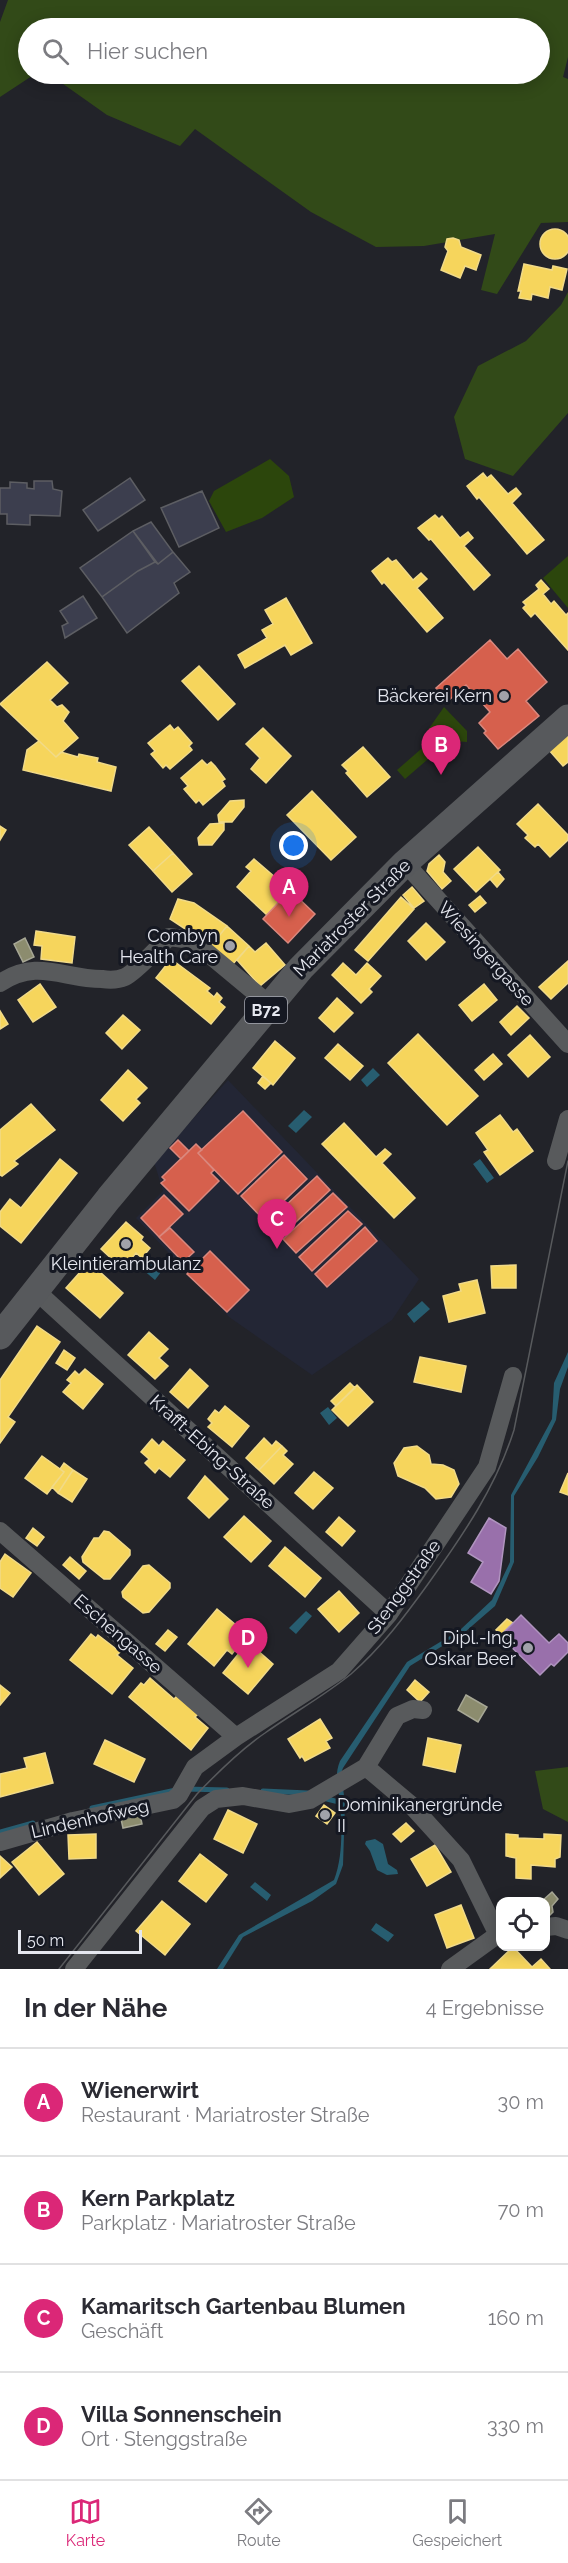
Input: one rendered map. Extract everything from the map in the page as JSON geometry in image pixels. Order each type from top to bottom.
[{"type":"main road","name":"Mariatroster Straße","points":[[0,1335],[308,960],[405,863],[568,718]]},
{"type":"street","name":"Wiesingergasse","points":[[405,863],[568,1044]]},
{"type":"street","points":[[0,983],[12,975],[36,969],[91,979],[113,980],[126,977],[169,937],[192,939],[270,1005]]},
{"type":"street","points":[[556,1161],[568,1119]]},
{"type":"street","name":"Krafft-Ebing-Straße","points":[[35,1290],[389,1614]]},
{"type":"street","name":"Stenggstraße","points":[[182,1789],[195,1767],[236,1737],[339,1671],[389,1614],[487,1467],[513,1376]]},
{"type":"street","name":"Eschengasse","points":[[0,1531],[236,1737]]},
{"type":"street","points":[[74,1969],[202,1808],[216,1799],[243,1796],[289,1804],[310,1800],[360,1771],[397,1716],[413,1709],[423,1710]]},
{"type":"street","points":[[360,1771],[411,1805],[461,1860],[496,1927]]},
{"type":"street","name":"Lindenhofweg","points":[[0,1842],[73,1821],[173,1800],[182,1789]]},
{"type":"street","points":[[550,1927],[568,1930]]},
{"type":"street","points":[[450,1969],[496,1935]]},
{"type":"shaded area","points":[[228,1080],[419,1279],[392,1320],[312,1375],[229,1317],[136,1218],[163,1191],[154,1162]]},
{"type":"green space","points":[[8,0],[568,0],[568,57],[563,77],[568,79],[568,222],[541,223],[497,294],[481,290],[495,234],[424,246],[376,247],[311,212],[195,129],[180,146],[107,115],[63,84],[550,84],[550,18],[18,18],[20,84],[0,97],[0,22]]},
{"type":"green space","points":[[568,292],[568,413],[513,476],[465,459],[454,417],[478,366],[526,341],[561,305]]},
{"type":"green space","points":[[270,459],[289,476],[294,497],[262,518],[226,532],[209,501],[214,491]]},
{"type":"green space","points":[[568,556],[568,608],[543,578]]},
{"type":"green space","points":[[444,707],[467,731],[467,742],[449,741],[405,779],[397,770],[428,743],[423,737]]},
{"type":"green space","points":[[568,1767],[568,1822],[543,1809],[535,1771]]},
{"type":"water","points":[[373,1068],[380,1075],[367,1087],[361,1080]]},
{"type":"water","points":[[304,1110],[312,1117],[296,1133],[288,1126]]},
{"type":"water","points":[[480,1159],[494,1178],[487,1183],[473,1164]]},
{"type":"water","points":[[149,1261],[161,1272],[155,1280],[142,1269]]},
{"type":"water","points":[[422,1301],[430,1309],[414,1323],[407,1314]]},
{"type":"water","points":[[568,1352],[568,1367],[560,1389],[556,1420],[538,1457],[514,1496],[514,1562],[495,1606],[465,1632],[410,1666],[343,1768],[341,1773],[345,1803],[343,1865],[336,1884],[312,1901],[243,1937],[223,1969],[217,1969],[239,1935],[334,1880],[341,1842],[341,1812],[337,1776],[340,1761],[407,1662],[460,1630],[492,1600],[510,1562],[511,1495],[552,1419],[554,1383]]},
{"type":"water","points":[[328,1407],[337,1418],[329,1425],[320,1413]]},
{"type":"water","points":[[306,1611],[312,1616],[296,1634],[289,1628]]},
{"type":"water","points":[[375,1839],[383,1844],[388,1864],[397,1870],[398,1874],[387,1875],[377,1870],[365,1844],[366,1841]]},
{"type":"water","points":[[255,1882],[271,1895],[267,1901],[250,1887]]},
{"type":"water","points":[[376,1923],[394,1935],[388,1942],[371,1930]]},
{"type":"building: Wohnen","points":[[549,230],[561,230],[569,238],[569,250],[561,258],[549,258],[541,250],[541,238]]},
{"type":"building: Wohnen","points":[[447,239],[459,240],[461,247],[481,255],[476,270],[465,266],[460,278],[441,270],[448,251],[445,247]]},
{"type":"building: Wohnen","points":[[524,264],[552,270],[553,266],[567,269],[562,290],[550,287],[548,298],[532,294],[531,300],[519,298],[521,291],[518,291]]},
{"type":"building: Wohnen","points":[[483,473],[487,478],[491,475],[508,494],[516,488],[521,494],[512,503],[544,540],[527,554],[467,486]]},
{"type":"building: Wohnen","points":[[435,515],[439,519],[442,516],[460,538],[468,532],[473,538],[464,546],[490,575],[474,590],[431,539],[429,540],[418,528]]},
{"type":"building: Wohnen","points":[[388,558],[392,562],[396,560],[413,580],[421,573],[427,579],[417,588],[443,618],[427,632],[372,571]]},
{"type":"building: Wohnen","points":[[541,580],[549,589],[543,594],[551,604],[554,601],[566,615],[568,613],[568,650],[535,613],[531,617],[523,608],[526,605],[523,602],[539,589],[536,585]]},
{"type":"building: Wohnen","points":[[286,598],[312,643],[291,655],[285,645],[245,668],[238,655],[267,638],[262,630],[273,624],[265,610]]},
{"type":"building: Wohnen","points":[[47,662],[68,683],[50,700],[57,707],[62,705],[69,712],[63,721],[78,738],[56,757],[0,704]]},
{"type":"building: Wohnen","points":[[199,666],[235,704],[218,720],[182,681]]},
{"type":"building: Wohnen","points":[[170,725],[174,730],[178,727],[192,743],[189,746],[192,750],[170,769],[166,765],[163,768],[151,754],[155,751],[148,743]]},
{"type":"building: Wohnen","points":[[263,728],[291,756],[266,783],[251,769],[260,758],[246,744]]},
{"type":"building: Wohnen","points":[[568,733],[568,762],[563,766],[549,750]]},
{"type":"building: Wohnen","points":[[39,741],[56,757],[61,752],[78,757],[79,754],[98,758],[97,762],[116,767],[111,791],[23,770],[27,750]]},
{"type":"building: Wohnen","points":[[363,747],[390,777],[367,797],[342,765]]},
{"type":"building: Wohnen","points":[[202,760],[207,765],[211,762],[225,779],[222,781],[225,786],[203,805],[199,800],[196,803],[184,789],[188,786],[181,778]]},
{"type":"building: Wohnen","points":[[312,791],[356,837],[331,860],[287,815]]},
{"type":"building: Wohnen","points":[[244,800],[244,807],[232,822],[219,822],[218,815],[230,801]]},
{"type":"building: Wohnen","points":[[538,804],[568,835],[568,840],[550,857],[538,844],[535,847],[525,838],[528,835],[517,824]]},
{"type":"building: Wohnen","points":[[224,823],[224,830],[212,845],[199,845],[198,838],[210,824]]},
{"type":"building: Wohnen","points":[[0,826],[6,830],[0,840]]},
{"type":"building: Wohnen","points":[[149,827],[173,853],[153,871],[129,845]]},
{"type":"building: Wohnen","points":[[478,847],[500,870],[476,892],[454,869]]},
{"type":"building: Wohnen","points":[[173,853],[192,874],[172,892],[153,871]]},
{"type":"building: Wohnen","points":[[439,855],[445,862],[443,872],[451,881],[442,889],[427,871],[429,864]]},
{"type":"building: Wohnen","points":[[254,859],[290,890],[267,915],[237,887],[251,871],[246,867]]},
{"type":"building: Wohnen","points":[[498,872],[504,879],[497,887],[490,879]]},
{"type":"building: Wohnen","points":[[412,887],[424,901],[414,908],[403,895]]},
{"type":"building: Wohnen","points":[[480,896],[486,903],[475,912],[469,905]]},
{"type":"building: Wohnen","points":[[401,897],[414,909],[368,961],[355,950]]},
{"type":"building: Wohnen","points":[[178,899],[194,903],[227,926],[211,946],[170,919]]},
{"type":"building: Wohnen","points":[[426,923],[445,942],[426,960],[408,941]]},
{"type":"building: Wohnen","name":"Combyn Health Care","points":[[227,926],[249,946],[232,965],[211,946]]},
{"type":"building: Wohnen","points":[[36,931],[75,937],[72,963],[41,959],[42,946],[34,945]]},
{"type":"building: Wohnen","points":[[266,943],[285,965],[260,986],[237,960],[249,946],[255,952]]},
{"type":"building: Wohnen","points":[[171,959],[210,988],[207,991],[214,997],[217,993],[222,998],[219,1002],[225,1007],[211,1024],[156,978]]},
{"type":"building: Wohnen","points":[[568,961],[568,983],[551,999],[539,987]]},
{"type":"building: Wohnen","points":[[343,963],[356,975],[367,963],[381,976],[369,989],[372,992],[361,1003],[332,975]]},
{"type":"building: Wohnen","points":[[40,984],[56,1007],[33,1022],[18,1000]]},
{"type":"building: Wohnen","points":[[484,984],[497,1000],[472,1021],[459,1005]]},
{"type":"building: Wohnen","points":[[337,998],[353,1013],[334,1032],[319,1018]]},
{"type":"building: Wohnen","points":[[517,1006],[529,1018],[511,1035],[500,1022]]},
{"type":"building: Wohnen","points":[[0,1011],[8,1024],[0,1029]]},
{"type":"building: Wohnen","points":[[123,1015],[140,1030],[122,1049],[106,1033]]},
{"type":"building: Wohnen","points":[[418,1034],[478,1096],[447,1125],[388,1063]]},
{"type":"building: Wohnen","points":[[530,1035],[550,1057],[528,1077],[508,1055]]},
{"type":"building: Wohnen","points":[[275,1041],[295,1058],[273,1085],[253,1068]]},
{"type":"building: Wohnen","points":[[338,1044],[363,1066],[350,1080],[325,1058]]},
{"type":"building: Wohnen","points":[[493,1054],[502,1064],[484,1080],[475,1070]]},
{"type":"building: Wohnen","points":[[128,1070],[147,1088],[136,1099],[140,1103],[123,1121],[101,1100]]},
{"type":"building: Wohnen","points":[[263,1076],[271,1083],[265,1089],[258,1083]]},
{"type":"building: Wohnen","points":[[31,1104],[55,1130],[14,1161],[18,1164],[2,1176],[0,1175],[0,1130]]},
{"type":"building: Wohnen","points":[[500,1115],[513,1132],[517,1129],[533,1151],[500,1175],[484,1152],[488,1150],[476,1133]]},
{"type":"building: Wohnen","points":[[344,1123],[376,1157],[385,1149],[391,1154],[382,1163],[415,1198],[394,1218],[322,1144]]},
{"type":"building: Wohnen","points":[[60,1159],[77,1173],[21,1243],[0,1226],[0,1212],[10,1199],[21,1208]]},
{"type":"building: Wohnen","name":"Kleintierambulanz","points":[[126,1222],[143,1237],[141,1240],[150,1248],[142,1258],[136,1253],[125,1266],[117,1258],[114,1261],[101,1249]]},
{"type":"building: Wohnen","points":[[89,1262],[123,1293],[100,1318],[66,1288]]},
{"type":"building: Wohnen","points":[[516,1265],[516,1288],[492,1288],[491,1266]]},
{"type":"building: Wohnen","points":[[477,1280],[485,1313],[449,1322],[443,1296],[461,1291],[459,1284]]},
{"type":"building: Wohnen","points":[[37,1326],[60,1342],[8,1417],[15,1422],[0,1443],[0,1380]]},
{"type":"building: Wohnen","points":[[149,1332],[168,1349],[159,1358],[168,1366],[155,1379],[128,1355]]},
{"type":"building: Wohnen","points":[[64,1350],[75,1358],[67,1370],[56,1363]]},
{"type":"building: Wohnen","points":[[420,1357],[466,1366],[461,1392],[414,1382]]},
{"type":"building: Wohnen","points":[[85,1369],[103,1384],[83,1409],[63,1392],[71,1383],[67,1380],[75,1371],[79,1375]]},
{"type":"building: Wohnen","points":[[190,1369],[208,1386],[188,1408],[170,1392]]},
{"type":"building: Wohnen","points":[[350,1383],[355,1388],[336,1406],[331,1401]]},
{"type":"building: Wohnen","points":[[357,1385],[373,1402],[348,1426],[332,1410]]},
{"type":"building: Wohnen","points":[[225,1406],[249,1426],[232,1447],[208,1427],[212,1423],[208,1419],[215,1410],[219,1413]]},
{"type":"building: Wohnen","points":[[264,1438],[272,1446],[276,1441],[282,1446],[259,1470],[246,1458]]},
{"type":"building: Wohnen","points":[[152,1439],[159,1446],[163,1441],[185,1460],[170,1477],[159,1468],[155,1473],[145,1463],[149,1459],[141,1452]]},
{"type":"building: Wohnen","points":[[282,1446],[287,1451],[283,1455],[293,1464],[274,1484],[259,1470]]},
{"type":"building: Wohnen","points":[[417,1446],[429,1455],[431,1464],[443,1465],[454,1470],[459,1484],[451,1497],[436,1499],[425,1488],[398,1476],[394,1463],[404,1448]]},
{"type":"building: Wohnen","points":[[42,1456],[64,1472],[47,1494],[25,1478]]},
{"type":"building: Wohnen","points":[[64,1463],[73,1470],[58,1493],[52,1487],[64,1472],[60,1469]]},
{"type":"building: Wohnen","points":[[73,1470],[87,1479],[72,1502],[58,1493]]},
{"type":"building: Wohnen","points":[[314,1472],[333,1488],[313,1509],[295,1493]]},
{"type":"building: Wohnen","points":[[568,1473],[568,1495],[560,1492]]},
{"type":"building: Wohnen","points":[[205,1476],[228,1499],[209,1518],[188,1498]]},
{"type":"building: Wohnen","points":[[244,1516],[271,1541],[251,1562],[224,1537]]},
{"type":"building: Wohnen","points":[[339,1517],[355,1531],[342,1546],[326,1532]]},
{"type":"building: Wohnen","points":[[33,1528],[44,1537],[37,1546],[26,1538]]},
{"type":"building: Wohnen","points":[[104,1531],[109,1532],[130,1550],[130,1555],[110,1579],[104,1579],[83,1562],[82,1557],[94,1538],[99,1538]]},
{"type":"building: Wohnen","points":[[285,1547],[321,1578],[305,1597],[269,1566]]},
{"type":"building: Wohnen","points":[[5,1554],[31,1573],[13,1597],[0,1588],[0,1562]]},
{"type":"building: Wohnen","points":[[70,1557],[86,1571],[79,1579],[63,1565]]},
{"type":"building: Wohnen","points":[[149,1565],[170,1583],[170,1588],[149,1612],[143,1613],[123,1597],[122,1592],[143,1566]]},
{"type":"building: Wohnen","points":[[339,1591],[359,1613],[339,1632],[318,1609]]},
{"type":"building: Wohnen","points":[[217,1609],[242,1630],[239,1634],[245,1638],[232,1654],[227,1650],[214,1666],[188,1644]]},
{"type":"building: Wohnen","points":[[507,1619],[513,1623],[502,1634],[496,1630]]},
{"type":"building: Wohnen","points":[[168,1630],[177,1637],[165,1651],[156,1644]]},
{"type":"building: Wohnen","points":[[91,1634],[96,1638],[98,1635],[120,1652],[117,1655],[133,1668],[112,1694],[70,1660]]},
{"type":"building: Wohnen","points":[[248,1642],[273,1664],[248,1694],[223,1673]]},
{"type":"building: Wohnen","points":[[150,1678],[174,1699],[178,1695],[199,1713],[195,1717],[208,1728],[191,1750],[129,1697],[141,1683],[144,1685]]},
{"type":"building: Wohnen","points":[[415,1680],[429,1692],[420,1702],[407,1690]]},
{"type":"building: Wohnen","points":[[0,1685],[10,1693],[0,1705]]},
{"type":"building: Wohnen","points":[[320,1719],[332,1738],[326,1741],[330,1748],[305,1761],[302,1756],[300,1758],[288,1739]]},
{"type":"building: Wohnen","points":[[428,1738],[461,1745],[455,1772],[423,1765]]},
{"type":"building: Wohnen","points":[[105,1740],[145,1759],[134,1782],[94,1764]]},
{"type":"building: Wohnen","points":[[45,1753],[53,1783],[0,1797],[0,1774],[27,1768],[24,1758]]},
{"type":"building: Wohnen","name":"Dominikanergründe II","points":[[324,1805],[335,1813],[327,1824],[316,1816]]},
{"type":"building: Wohnen","points":[[228,1810],[257,1824],[243,1853],[214,1839]]},
{"type":"building: Wohnen","points":[[406,1823],[414,1831],[401,1842],[393,1834]]},
{"type":"building: Wohnen","points":[[96,1834],[96,1858],[69,1859],[68,1835]]},
{"type":"building: Wohnen","points":[[506,1834],[518,1835],[518,1838],[544,1839],[544,1834],[561,1835],[560,1857],[555,1859],[555,1867],[531,1865],[531,1879],[516,1878],[516,1858],[506,1856]]},
{"type":"building: Wohnen","points":[[37,1842],[64,1874],[39,1895],[12,1862]]},
{"type":"building: Wohnen","points":[[435,1845],[451,1872],[427,1886],[411,1859]]},
{"type":"building: Wohnen","points":[[200,1854],[227,1875],[206,1902],[179,1881]]},
{"type":"building: Wohnen","points":[[0,1856],[12,1867],[0,1878]]},
{"type":"building: Wohnen","points":[[162,1901],[190,1924],[165,1955],[136,1931]]},
{"type":"building: Wohnen","points":[[461,1905],[474,1938],[447,1948],[435,1915]]},
{"type":"building: Wohnen","points":[[509,1951],[517,1951],[532,1967],[541,1959],[550,1969],[490,1969]]},
{"type":"building: Handel","name":"Bäckerei Kern","points":[[490,640],[507,659],[518,649],[547,682],[526,701],[539,716],[498,749],[484,733],[486,731],[479,723],[490,712],[466,685],[448,701],[436,688]]},
{"type":"building: Handel","points":[[290,890],[315,914],[288,943],[263,919]]},
{"type":"building: Handel","points":[[243,1111],[282,1152],[238,1194],[198,1153]]},
{"type":"building: Handel","points":[[178,1140],[189,1151],[181,1159],[170,1148]]},
{"type":"building: Handel","points":[[196,1144],[202,1150],[198,1153],[214,1170],[211,1173],[219,1181],[189,1211],[161,1183],[165,1180],[162,1177]]},
{"type":"building: Handel","points":[[284,1155],[307,1179],[264,1220],[241,1196]]},
{"type":"building: Handel","points":[[317,1176],[330,1190],[280,1237],[267,1223]]},
{"type":"building: Handel","points":[[333,1193],[347,1207],[296,1253],[283,1239]]},
{"type":"building: Handel","points":[[164,1195],[183,1214],[159,1237],[141,1218]]},
{"type":"building: Handel","points":[[348,1211],[362,1224],[312,1271],[299,1257]]},
{"type":"building: Handel","points":[[365,1227],[377,1241],[327,1287],[315,1274]]},
{"type":"building: Handel","points":[[170,1228],[194,1252],[183,1262],[159,1237]]},
{"type":"building: Handel","points":[[210,1251],[249,1290],[227,1312],[187,1274]]},
{"type":"building: Büros","points":[[489,1518],[506,1528],[499,1581],[491,1594],[471,1582],[483,1562],[468,1553]]},
{"type":"building: Büros","points":[[521,1615],[549,1643],[559,1634],[568,1643],[568,1652],[554,1666],[551,1664],[540,1675],[500,1636]]},
{"type":"building: Industrie","points":[[25,938],[34,957],[23,962],[14,944]]},
{"type":"building: Industrie","points":[[466,1695],[487,1707],[478,1722],[458,1710]]},
{"type":"building: Industrie","points":[[140,1815],[142,1824],[123,1828],[121,1819]]},
{"type":"building: Industrie","points":[[552,1892],[558,1899],[552,1906],[553,1912],[550,1915],[550,1897],[546,1897]]},
{"type":"building: Sonstige","points":[[130,478],[145,500],[98,531],[83,510]]},
{"type":"building: Sonstige","points":[[34,481],[52,481],[53,489],[62,491],[60,516],[30,515],[30,525],[7,524],[7,514],[0,514],[0,488],[10,488],[10,482],[27,483],[27,488],[34,489]]},
{"type":"building: Sonstige","points":[[202,491],[219,528],[179,547],[161,508]]},
{"type":"building: Sonstige","points":[[151,522],[173,552],[158,564],[133,531]]},
{"type":"building: Sonstige","points":[[133,531],[155,562],[138,571],[102,597],[80,568]]},
{"type":"building: Sonstige","points":[[173,552],[190,572],[174,583],[179,593],[127,633],[102,597],[138,571],[155,562],[158,564]]},
{"type":"building: Sonstige","points":[[83,596],[97,618],[65,638],[62,626],[68,623],[60,611]]},
{"type":"waterway","points":[[185,1789],[227,1790]]},
{"type":"waterway","points":[[92,1808],[176,1790]]},
{"type":"waterway","points":[[263,1791],[308,1793]]},
{"type":"waterway","points":[[323,1798],[343,1803]]},
{"type":"waterway","points":[[0,1832],[33,1823]]},
{"type":"tram line","points":[[59,1969],[197,1794],[247,1747],[330,1690],[362,1664],[401,1620],[466,1529],[498,1471],[514,1430],[568,1161]]},
{"type":"place","name":"Bäckerei Kern","points":[[504,696]]},
{"type":"place","name":"Kern Parkplatz","points":[[441,775]]},
{"type":"place","name":"Wienerwirt","points":[[289,917]]},
{"type":"place","name":"Combyn Health Care","points":[[230,946]]},
{"type":"place","name":"Kleintierambulanz","points":[[126,1244]]},
{"type":"place","name":"Kamaritsch Gartenbau Blumen","points":[[277,1249]]},
{"type":"place","name":"Dipl.-Ing. Oskar Beer","points":[[528,1648]]},
{"type":"place","name":"Villa Sonnenschein","points":[[248,1668]]},
{"type":"place","name":"Dominikanergründe II","points":[[325,1815]]}]
